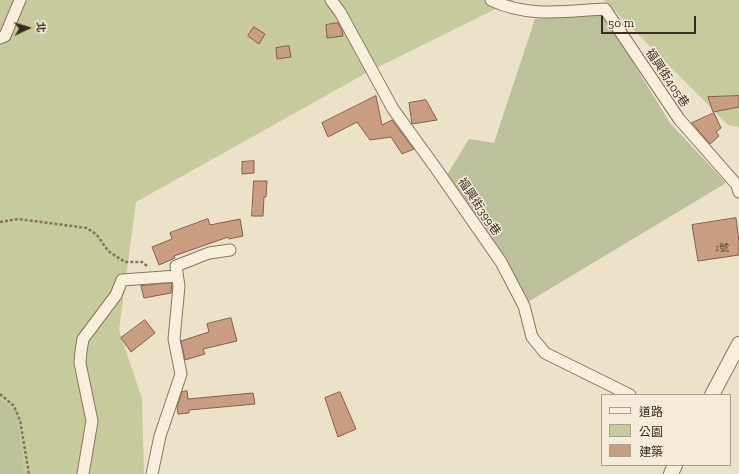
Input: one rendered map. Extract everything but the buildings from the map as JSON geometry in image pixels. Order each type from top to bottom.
[{"type":"street","points":[[0,38],[5,36],[20,0]]},
{"type":"street","name":"福興街399巷","points":[[331,0],[340,12],[393,109],[501,262],[524,306],[532,336],[537,344],[545,352],[628,394]]},
{"type":"street","name":"福興街405巷","points":[[491,0],[519,10],[540,13],[605,10],[679,119],[737,185],[739,192]]},
{"type":"street","points":[[152,474],[160,436],[181,374],[174,339],[179,286],[176,266],[209,253],[230,250]]},
{"type":"street","points":[[83,474],[92,422],[80,364],[83,339],[116,295],[122,280],[177,276]]},
{"type":"street","points":[[713,394],[739,344]]},
{"type":"path","points":[[0,222],[18,219],[87,228],[97,235],[108,251],[125,262],[142,262],[157,278]]},
{"type":"path","points":[[0,394],[14,406],[20,420],[28,474]]},
{"type":"green space","points":[[0,0],[514,0],[370,71],[136,202],[119,330],[142,399],[144,474],[0,474]]},
{"type":"green space","points":[[604,0],[739,0],[739,127],[728,125]]},
{"type":"green space","points":[[590,15],[602,16],[607,20],[670,123],[726,183],[528,302],[447,175],[469,139],[494,143],[535,19]]},
{"type":"green space","points":[[0,400],[17,412],[24,474],[0,474]]}]
